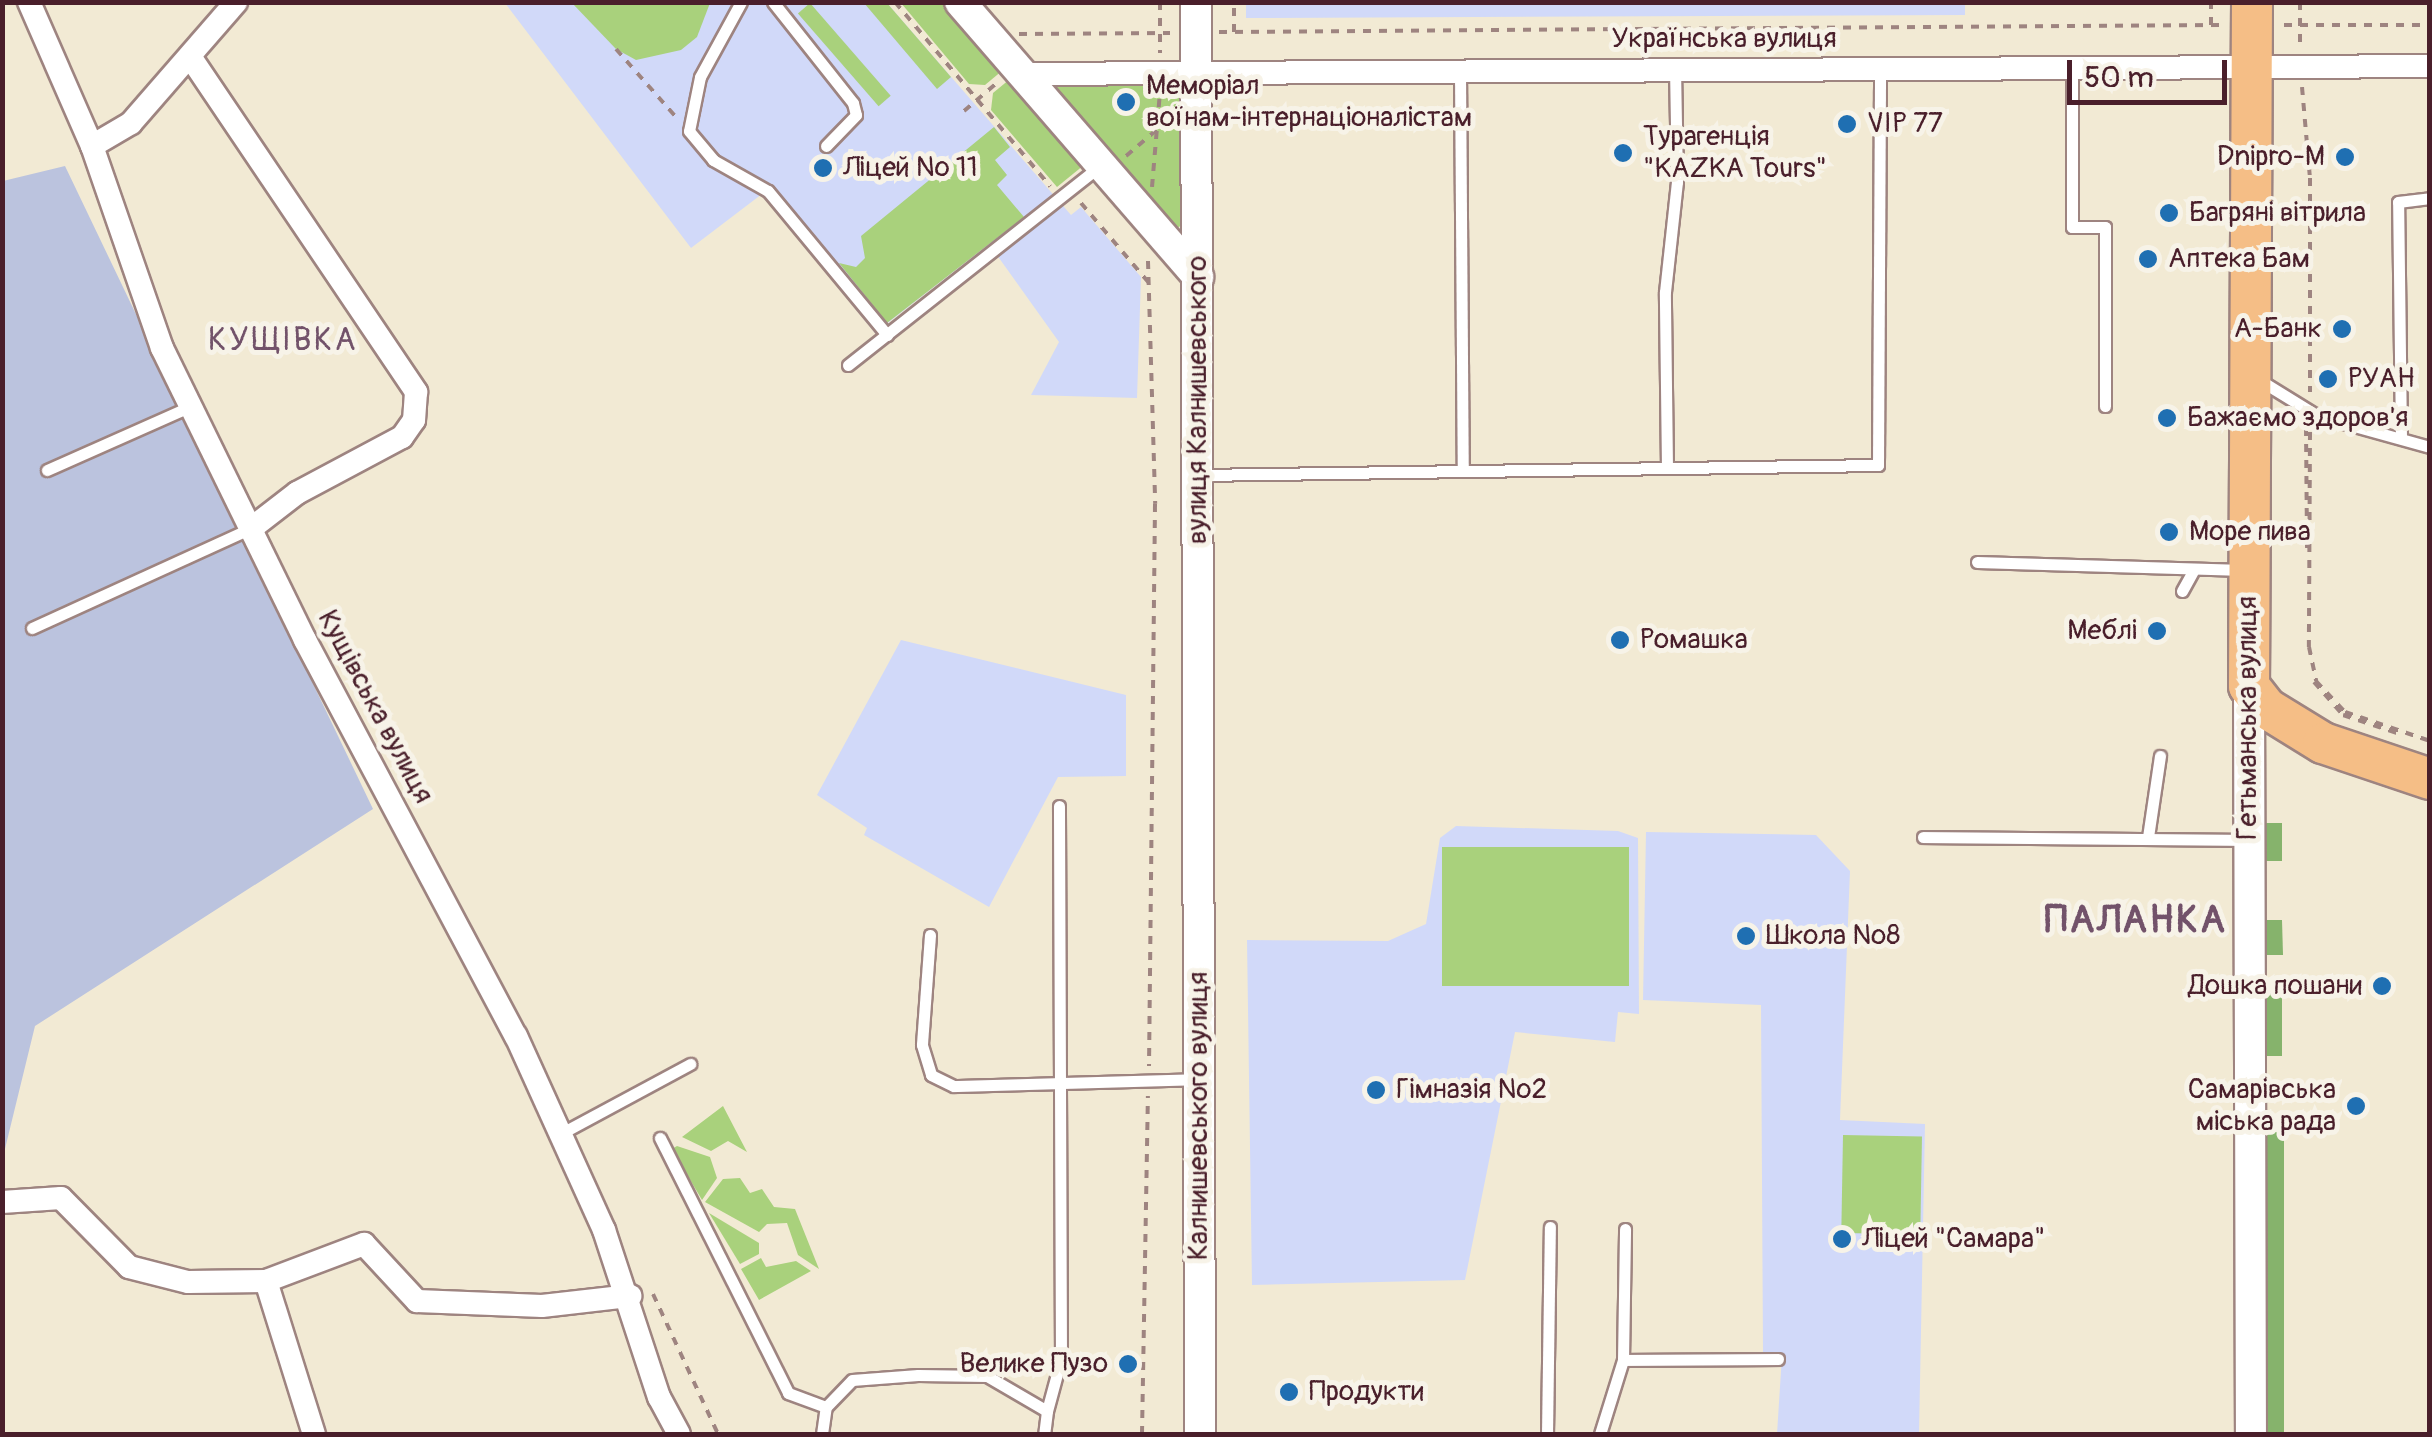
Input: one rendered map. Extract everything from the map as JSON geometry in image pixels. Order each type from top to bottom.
[{"type":"highway","name":"Гетьманська вулиця","points":[[2248,686],[2252,2]]},
{"type":"highway","points":[[2248,686],[2266,708],[2323,743],[2430,778]]},
{"type":"street","name":"Кущівська вулиця","points":[[29,2],[92,146],[162,348],[560,1134],[630,1296],[659,1398],[678,1434]]},
{"type":"street","points":[[92,146],[131,123],[236,2]]},
{"type":"street","points":[[960,2],[1100,166],[1147,233],[1198,277]]},
{"type":"street","name":"вулиця Калнишевського","points":[[1196,2],[1199,798]]},
{"type":"street","points":[[190,58],[416,392],[414,420],[402,437],[298,493],[252,527]]},
{"type":"street","name":"Українська вулиця","points":[[1020,74],[2430,66]]},
{"type":"street","name":"Гетьманська вулиця","points":[[2248,686],[2251,1434]]},
{"type":"street","name":"Калнишевського вулиця","points":[[1199,798],[1200,1434]]},
{"type":"street","points":[[2,1202],[61,1198],[129,1267],[188,1282],[266,1282],[364,1244],[417,1302],[542,1306],[630,1296]]},
{"type":"street","points":[[266,1282],[314,1434]]},
{"type":"lane","points":[[741,2],[700,77],[688,131],[713,160],[768,191],[888,335]]},
{"type":"lane","points":[[773,2],[853,103],[856,115],[826,146]]},
{"type":"lane","points":[[2072,66],[2072,227],[2105,227],[2105,406]]},
{"type":"lane","points":[[1198,474],[1878,464],[1880,68]]},
{"type":"lane","points":[[1667,468],[1664,292],[1676,182],[1676,69]]},
{"type":"lane","points":[[1460,71],[1463,470]]},
{"type":"lane","points":[[848,365],[1100,166]]},
{"type":"lane","points":[[2401,438],[2398,202],[2430,198]]},
{"type":"lane","points":[[2248,374],[2306,408],[2430,447]]},
{"type":"lane","points":[[47,470],[194,405]]},
{"type":"lane","points":[[32,628],[252,527]]},
{"type":"lane","points":[[1977,562],[2248,570]]},
{"type":"lane","points":[[2182,591],[2194,570]]},
{"type":"lane","points":[[2148,836],[2160,756]]},
{"type":"lane","points":[[1044,1434],[1060,1358],[1059,806]]},
{"type":"lane","points":[[1923,837],[2148,836],[2248,840]]},
{"type":"lane","points":[[930,935],[922,1045],[932,1074],[954,1086],[1199,1079]]},
{"type":"lane","points":[[560,1134],[690,1064]]},
{"type":"lane","points":[[660,1138],[788,1393],[826,1408]]},
{"type":"lane","points":[[1547,1434],[1550,1227]]},
{"type":"lane","points":[[1600,1434],[1624,1360],[1625,1229]]},
{"type":"lane","points":[[1624,1360],[1778,1359]]},
{"type":"lane","points":[[822,1434],[826,1408],[852,1380],[918,1374],[986,1376],[1047,1411]]},
{"type":"path","points":[[894,2],[1068,206],[1077,198],[1150,284]]},
{"type":"path","points":[[1007,23],[1016,34],[1160,33],[1160,2]]},
{"type":"path","points":[[1234,2],[1234,32],[2211,25],[2212,2]]},
{"type":"path","points":[[2300,25],[2430,25]]},
{"type":"path","points":[[616,49],[688,131]]},
{"type":"path","points":[[1142,1434],[1155,504],[1147,233],[1160,127]]},
{"type":"path","points":[[1033,177],[1038,172]]},
{"type":"path","points":[[2306,408],[2308,650],[2314,683],[2343,714],[2430,744]]},
{"type":"shaded area","points":[[1246,2],[1965,2],[1965,15],[1246,18]]},
{"type":"shaded area","name":"Ліцей № 11","points":[[505,3],[887,3],[1071,215],[1081,207],[1141,277],[1137,398],[1031,395],[1059,342],[989,244],[875,333],[762,194],[691,248]]},
{"type":"shaded area","points":[[65,166],[373,809],[35,1026],[3,1157],[3,181]]},
{"type":"shaded area","points":[[901,640],[1126,695],[1126,776],[1058,777],[989,907],[864,835],[867,828],[817,795]]},
{"type":"shaded area","name":"Гімназія №2","points":[[1456,826],[1618,831],[1638,838],[1639,1014],[1618,1012],[1615,1042],[1515,1032],[1465,1280],[1252,1285],[1247,940],[1388,941],[1426,924],[1440,838]]},
{"type":"shaded area","points":[[1646,832],[1816,835],[1850,871],[1840,1120],[1925,1124],[1919,1434],[1777,1434],[1782,1355],[1763,1354],[1761,1005],[1643,1000]]},
{"type":"green space","points":[[572,3],[710,3],[697,37],[681,50],[636,60],[616,49]]},
{"type":"green space","points":[[810,3],[891,96],[879,106],[798,13]]},
{"type":"green space","points":[[864,3],[887,3],[951,77],[937,89]]},
{"type":"green space","points":[[901,3],[946,3],[1003,70],[985,85],[969,84]]},
{"type":"green space","points":[[1010,79],[1084,165],[1057,187],[991,110],[993,93]]},
{"type":"green space","points":[[1176,81],[1183,86],[1184,224],[1168,228],[1053,89],[1057,83]]},
{"type":"green space","points":[[994,127],[1010,147],[995,160],[1007,175],[997,185],[1024,217],[887,323],[839,263],[856,267],[865,258],[861,236]]},
{"type":"green space","points":[[2266,823],[2282,823],[2282,861],[2266,861]]},
{"type":"green space","points":[[1442,847],[1629,847],[1629,986],[1442,986]]},
{"type":"green space","points":[[2266,920],[2282,920],[2283,955],[2264,955]]},
{"type":"green space","points":[[2265,986],[2282,986],[2282,1056],[2265,1056]]},
{"type":"green space","points":[[723,1106],[747,1152],[728,1141],[711,1151],[682,1137]]},
{"type":"green space","points":[[2264,1132],[2284,1132],[2284,1433],[2264,1433]]},
{"type":"green space","points":[[1843,1135],[1922,1136],[1920,1234],[1841,1233]]},
{"type":"green space","points":[[677,1146],[710,1157],[717,1178],[702,1200],[672,1149]]},
{"type":"green space","points":[[740,1178],[750,1193],[762,1189],[774,1207],[795,1209],[819,1269],[798,1255],[787,1223],[767,1224],[759,1232],[705,1202],[723,1179]]},
{"type":"green space","points":[[709,1213],[759,1243],[759,1254],[740,1264]]},
{"type":"green space","points":[[761,1258],[766,1267],[796,1261],[811,1271],[759,1300],[741,1269]]},
{"type":"place","name":"Меморіал воїнам-інтернаціоналістам","points":[[1126,102]]},
{"type":"place","name":"VIP 77","points":[[1847,124]]},
{"type":"place","name":"Турагенція \"KAZKA Tours\"","points":[[1623,153]]},
{"type":"place","name":"Dnipro-M","points":[[2345,157]]},
{"type":"place","name":"Ліцей № 11","points":[[823,168]]},
{"type":"place","name":"Багряні вітрила","points":[[2169,213]]},
{"type":"place","name":"Аптека Бам","points":[[2148,259]]},
{"type":"place","name":"А-Банк","points":[[2342,329]]},
{"type":"place","name":"РУАН","points":[[2328,379]]},
{"type":"place","name":"Бажаємо здоров'я","points":[[2167,418]]},
{"type":"place","name":"Море пива","points":[[2169,532]]},
{"type":"place","name":"Меблі","points":[[2157,631]]},
{"type":"place","name":"Ромашка","points":[[1620,640]]},
{"type":"place","name":"Школа №8","points":[[1746,936]]},
{"type":"place","name":"Дошка пошани","points":[[2382,986]]},
{"type":"place","name":"Гімназія №2","points":[[1376,1090]]},
{"type":"place","name":"Самарівська міська рада","points":[[2356,1106]]},
{"type":"place","name":"Ліцей \"Самара\"","points":[[1842,1239]]},
{"type":"place","name":"Велике Пузо","points":[[1128,1364]]},
{"type":"place","name":"Продукти","points":[[1289,1392]]},
{"type":"district","name":"КУЩІВКА","points":[[283,340]]},
{"type":"district","name":"ПАЛАНКА","points":[[2136,921]]}]
